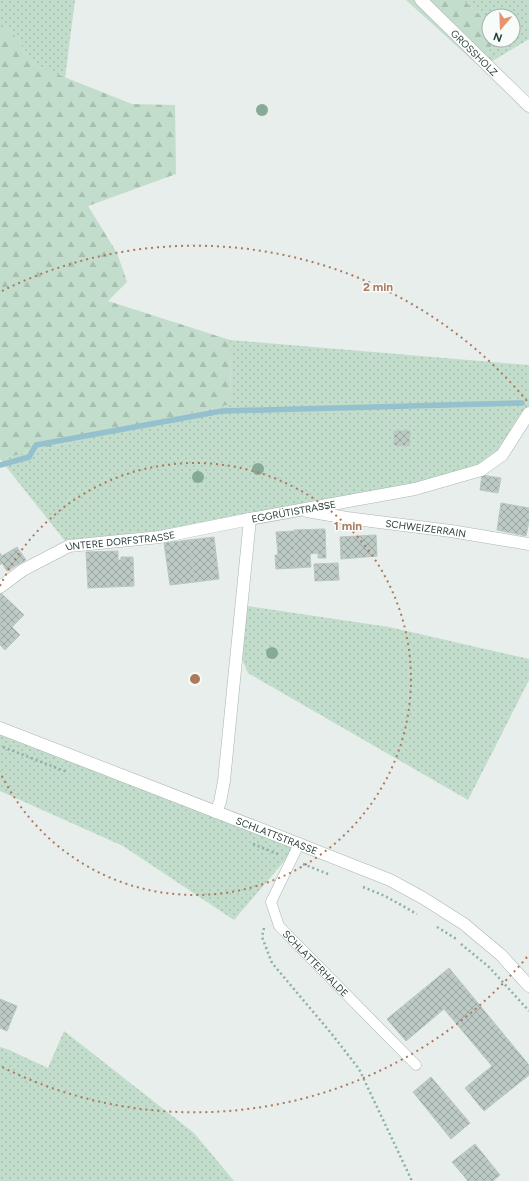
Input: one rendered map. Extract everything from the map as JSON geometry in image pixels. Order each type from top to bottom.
[{"type":"street","name":"GROSSHOLZ","points":[[421,0],[529,106]]},
{"type":"street","name":"EGGRÜTISTRASSE","points":[[216,812],[220,802],[224,781],[250,519],[415,489],[481,470],[502,455],[529,413]]},
{"type":"street","name":"SCHWEIZERRAIN","points":[[299,510],[347,518],[451,531],[529,544]]},
{"type":"street","name":"UNTERE DORFSTRASSE","points":[[0,587],[22,570],[69,546],[160,537],[250,519]]},
{"type":"street","name":"SCHLATTSTRASSE","points":[[0,728],[390,880],[423,898],[464,924],[501,954],[529,986]]},
{"type":"lane","points":[[271,902],[299,844]]},
{"type":"lane","name":"SCHLATTERHALDE","points":[[271,902],[279,926],[416,1065]]},
{"type":"path","points":[[271,902],[262,937],[272,963],[359,1069],[412,1181]]},
{"type":"green space","points":[[0,0],[75,0],[65,78],[34,65],[10,29],[0,29]]},
{"type":"green space","points":[[406,0],[463,0],[481,16],[481,48],[490,48],[481,68]]},
{"type":"green space","points":[[463,0],[529,0],[529,39],[521,44],[521,8],[481,8],[481,16]]},
{"type":"green space","points":[[0,29],[10,29],[34,65],[132,104],[175,105],[176,174],[88,206],[117,253],[127,282],[108,301],[230,340],[231,404],[0,459]]},
{"type":"green space","points":[[490,48],[514,48],[481,68]]},
{"type":"green space","points":[[230,340],[529,365],[529,413],[502,455],[481,470],[299,510],[69,546],[0,459],[231,404]]},
{"type":"green space","points":[[241,605],[389,627],[529,659],[529,680],[468,800],[248,673],[238,650]]},
{"type":"green space","points":[[0,728],[299,844],[234,920],[123,846],[0,791]]},
{"type":"green space","points":[[64,1031],[194,1133],[234,1181],[0,1181],[0,1047],[48,1068]]},
{"type":"building","points":[[394,431],[410,431],[409,446],[394,445]]},
{"type":"building","points":[[482,475],[501,478],[498,493],[480,490]]},
{"type":"building","points":[[501,503],[529,508],[529,521],[526,536],[497,530]]},
{"type":"building","points":[[325,529],[326,558],[318,558],[318,553],[310,554],[311,567],[295,568],[294,530]]},
{"type":"building","points":[[294,531],[295,568],[276,569],[275,555],[278,555],[276,532]]},
{"type":"building","points":[[376,535],[377,556],[341,559],[340,537]]},
{"type":"building","points":[[214,537],[219,579],[195,582],[189,540]]},
{"type":"building","points":[[189,540],[195,582],[170,585],[164,543]]},
{"type":"building","points":[[17,547],[26,560],[7,571],[2,563],[0,565],[0,553],[2,556]]},
{"type":"building","points":[[118,551],[118,560],[121,560],[121,557],[133,557],[134,586],[88,588],[86,552]]},
{"type":"building","points":[[338,563],[339,580],[315,581],[314,564]]},
{"type":"building","points":[[1,593],[24,615],[12,627],[20,635],[5,650],[0,645]]},
{"type":"building","points":[[449,968],[529,1065],[529,1075],[484,1111],[465,1088],[492,1066],[444,1009],[406,1041],[387,1019]]},
{"type":"building","points":[[0,999],[17,1006],[7,1031],[0,1028]]},
{"type":"building","points":[[431,1077],[470,1123],[451,1139],[413,1092]]},
{"type":"building","points":[[475,1144],[500,1175],[493,1181],[468,1181],[452,1162]]},
{"type":"waterway","points":[[0,465],[29,457],[36,445],[222,411],[522,403]]}]
